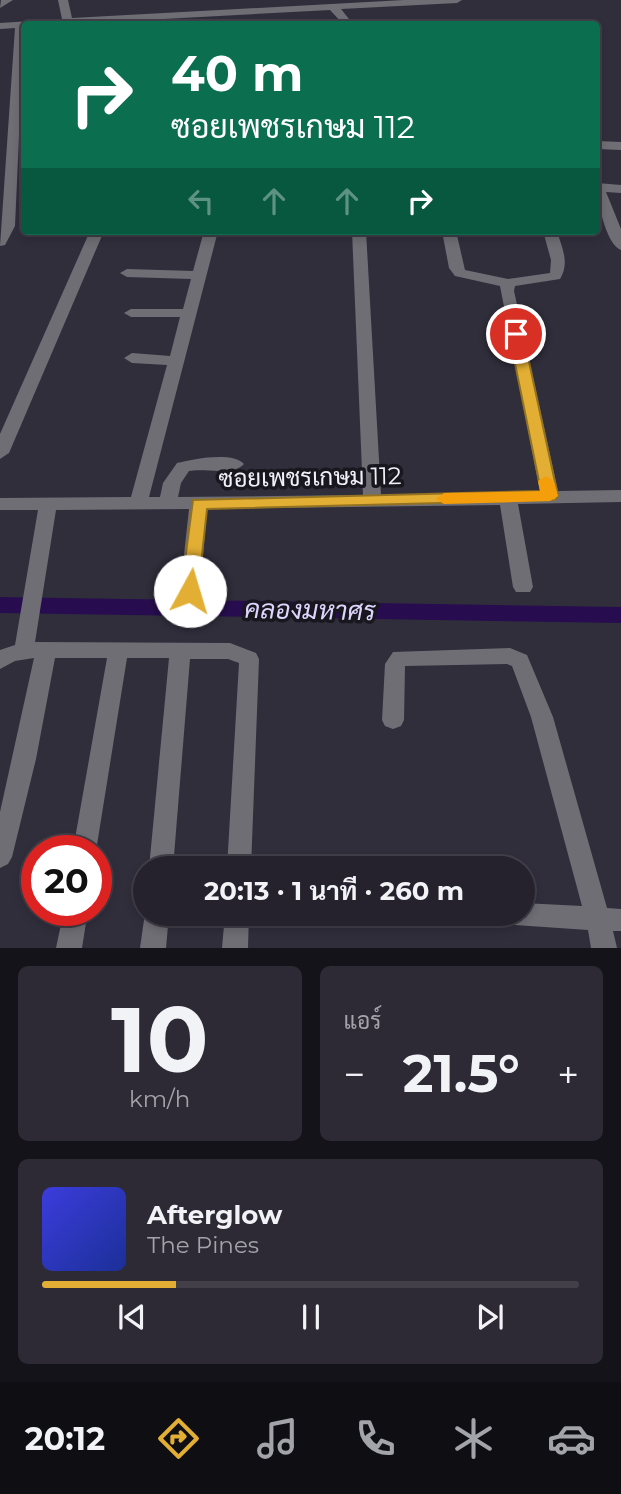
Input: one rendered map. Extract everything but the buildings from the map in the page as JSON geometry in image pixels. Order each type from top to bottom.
[{"type":"street","points":[[0,5],[8,0]]},
{"type":"street","points":[[63,0],[68,21],[149,17],[214,20],[317,4],[333,7],[457,0]]},
{"type":"street","points":[[189,0],[194,19]]},
{"type":"street","points":[[132,6],[149,17]]},
{"type":"street","points":[[333,7],[345,21]]},
{"type":"street","points":[[214,20],[239,12],[254,14]]},
{"type":"street","points":[[0,26],[21,25]]},
{"type":"street","points":[[0,243],[8,226],[21,52]]},
{"type":"street","points":[[600,145],[621,146]]},
{"type":"street","points":[[600,188],[621,189]]},
{"type":"street","points":[[600,192],[615,215],[621,246]]},
{"type":"street","points":[[0,453],[95,235]]},
{"type":"street","points":[[138,505],[210,235]]},
{"type":"street","points":[[359,235],[372,501]]},
{"type":"street","points":[[450,235],[456,268],[467,275],[508,282],[555,276],[559,270],[559,261],[551,235]]},
{"type":"street","points":[[127,273],[198,275]]},
{"type":"street","points":[[508,282],[507,291],[533,428],[550,496]]},
{"type":"street","points":[[131,313],[188,313]]},
{"type":"street","points":[[132,358],[176,360]]},
{"type":"street","points":[[167,504],[172,482],[183,467],[200,463],[235,464]]},
{"type":"street","name":"ซอยเพชรเกษม 112","points":[[0,504],[138,505],[621,496]]},
{"type":"street","points":[[508,497],[523,587]]},
{"type":"street","points":[[190,591],[199,504]]},
{"type":"street","points":[[0,857],[25,759],[36,570],[48,505]]},
{"type":"street","points":[[0,661],[32,646],[118,652],[230,651],[248,659],[240,856]]},
{"type":"street","points":[[88,835],[118,652]]},
{"type":"street","points":[[162,856],[180,652]]},
{"type":"street","points":[[393,720],[395,664],[400,658],[510,656],[520,661],[549,737],[567,813],[610,920],[604,948]]},
{"type":"street","points":[[535,915],[610,920]]},
{"type":"street","points":[[69,948],[73,926]]},
{"type":"street","points":[[153,948],[156,926]]},
{"type":"street","points":[[235,948],[236,926]]},
{"type":"waterway","name":"คลองมหาศร","points":[[0,605],[621,615]]},
{"type":"slow traffic","points":[[444,499],[550,496],[546,481]]},
{"type":"route","points":[[190,591],[199,504],[550,496],[533,428],[516,334]]}]
